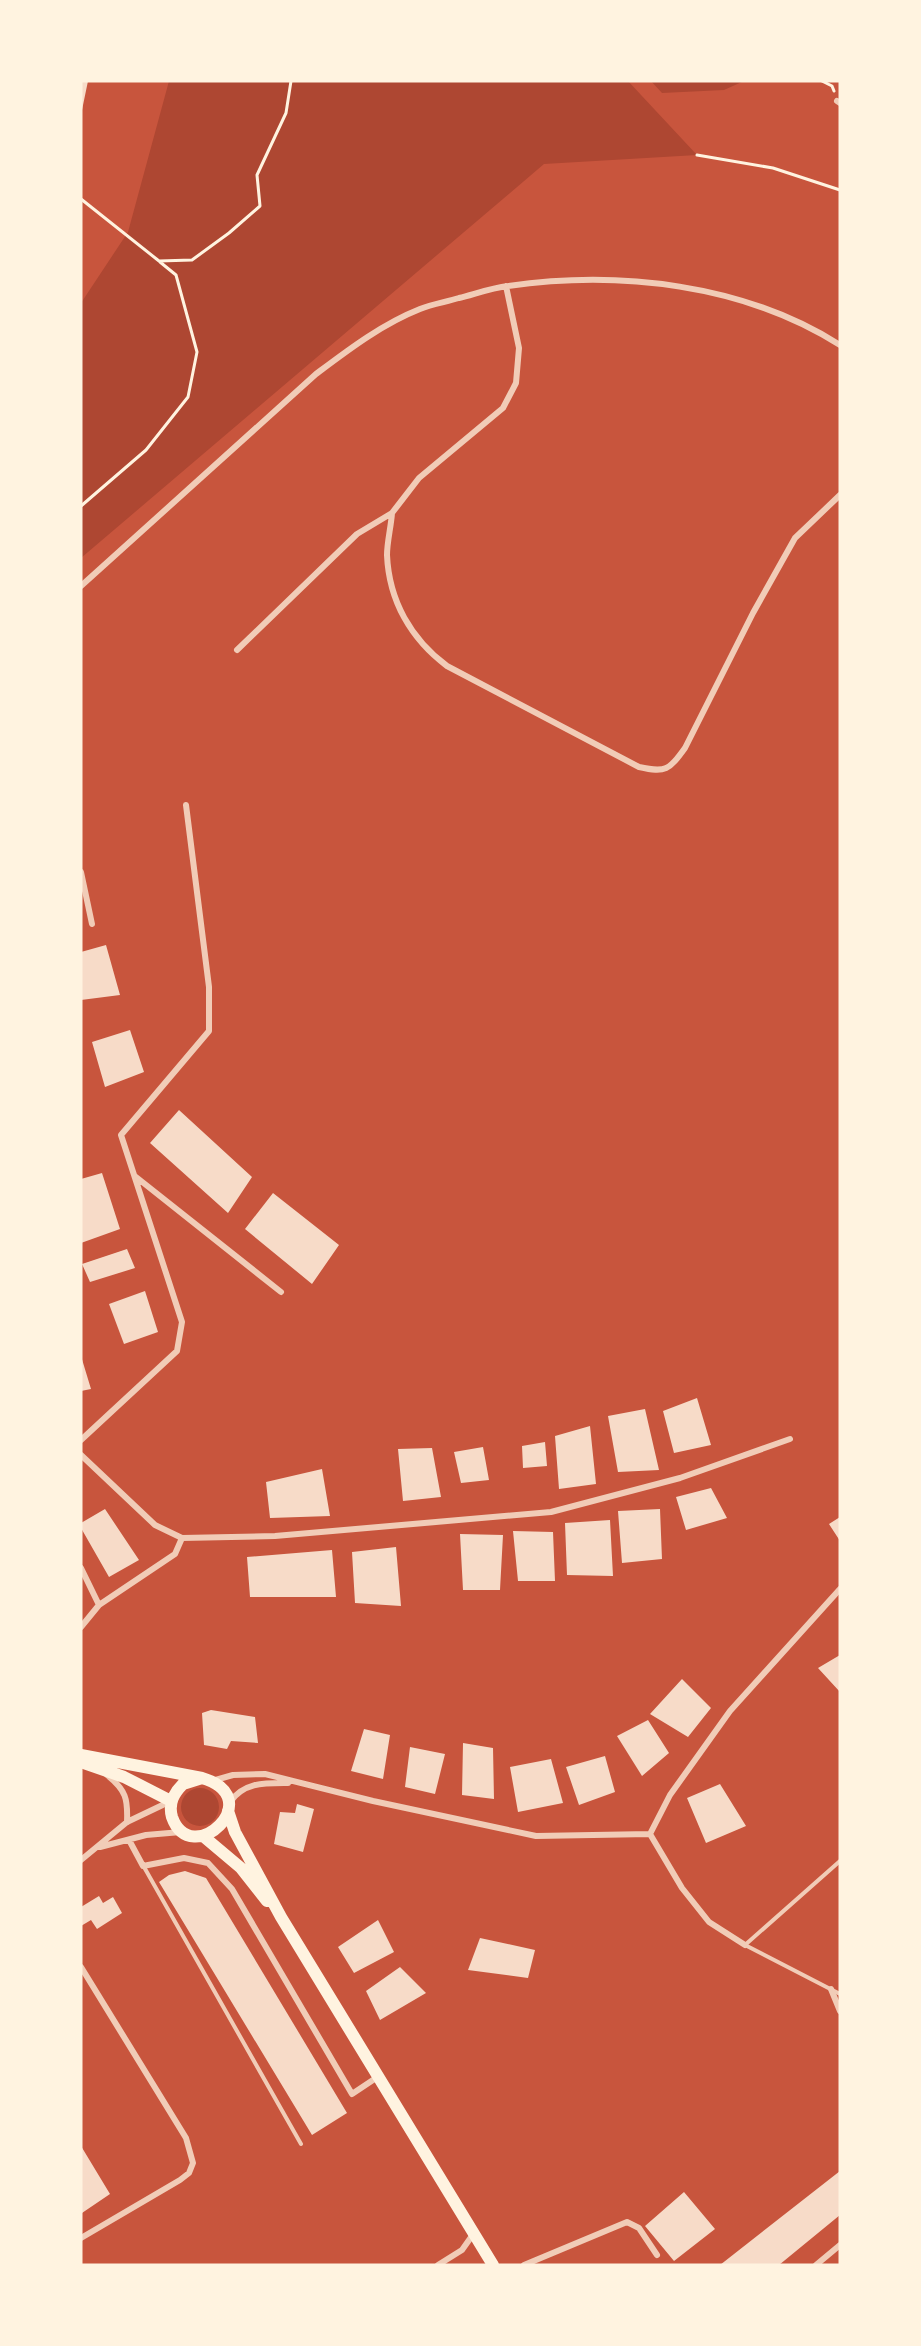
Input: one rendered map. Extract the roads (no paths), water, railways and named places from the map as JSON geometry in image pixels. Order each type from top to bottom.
[{"type":"main road","points":[[81,1755],[207,1780],[220,1787],[235,1832],[281,1917],[380,2075],[493,2265]]},
{"type":"main road","points":[[81,1762],[124,1777],[171,1801]]},
{"type":"main road","points":[[207,1780],[183,1784],[171,1801],[173,1819],[184,1832],[203,1836],[241,1868],[281,1917]]},
{"type":"main road","points":[[203,1836],[215,1832],[225,1821],[228,1807]]},
{"type":"street","points":[[81,586],[316,374],[357,343],[420,309],[506,286],[585,279],[655,285],[731,297],[788,317],[840,345]]},
{"type":"street","points":[[237,650],[357,534],[392,513],[419,478],[503,408],[516,383],[519,348],[506,286]]},
{"type":"street","points":[[392,513],[387,555],[396,601],[408,627],[426,650],[447,666],[629,762],[659,772],[672,766],[685,748],[753,613],[795,538],[840,495]]},
{"type":"street","points":[[81,1440],[177,1351],[182,1322],[121,1134],[209,1031],[209,987],[186,805]]},
{"type":"street","points":[[81,872],[92,924]]},
{"type":"street","points":[[135,1176],[281,1292]]},
{"type":"street","points":[[81,1455],[155,1525],[182,1538],[275,1536],[551,1512],[680,1478],[790,1438]]},
{"type":"street","points":[[81,1627],[99,1605],[175,1554],[182,1538]]},
{"type":"street","points":[[81,1568],[99,1605]]},
{"type":"street","points":[[650,1834],[670,1795],[730,1711],[840,1589]]},
{"type":"street","points":[[97,1768],[120,1786],[127,1795],[127,1822]]},
{"type":"street","points":[[207,1780],[233,1775],[265,1774],[294,1783],[536,1836],[650,1834]]},
{"type":"street","points":[[228,1807],[244,1787],[265,1783],[294,1783]]},
{"type":"street","points":[[81,1860],[127,1822],[171,1801]]},
{"type":"street","points":[[99,1847],[184,1832]]},
{"type":"street","points":[[650,1834],[682,1888],[709,1922],[745,1945]]},
{"type":"street","points":[[129,1840],[143,1866],[184,1858],[208,1863],[232,1889],[352,2094],[380,2075]]},
{"type":"street","points":[[81,1967],[186,2138],[193,2163],[189,2173],[180,2180],[81,2238]]},
{"type":"street","points":[[831,1989],[840,2012]]},
{"type":"street","points":[[524,2265],[627,2222],[639,2228],[657,2255]]},
{"type":"street","points":[[438,2265],[462,2250],[474,2233]]},
{"type":"street","points":[[816,2265],[840,2245]]},
{"type":"lane","points":[[840,1861],[745,1945],[840,1994]]},
{"type":"lane","points":[[143,1866],[301,2144]]}]
